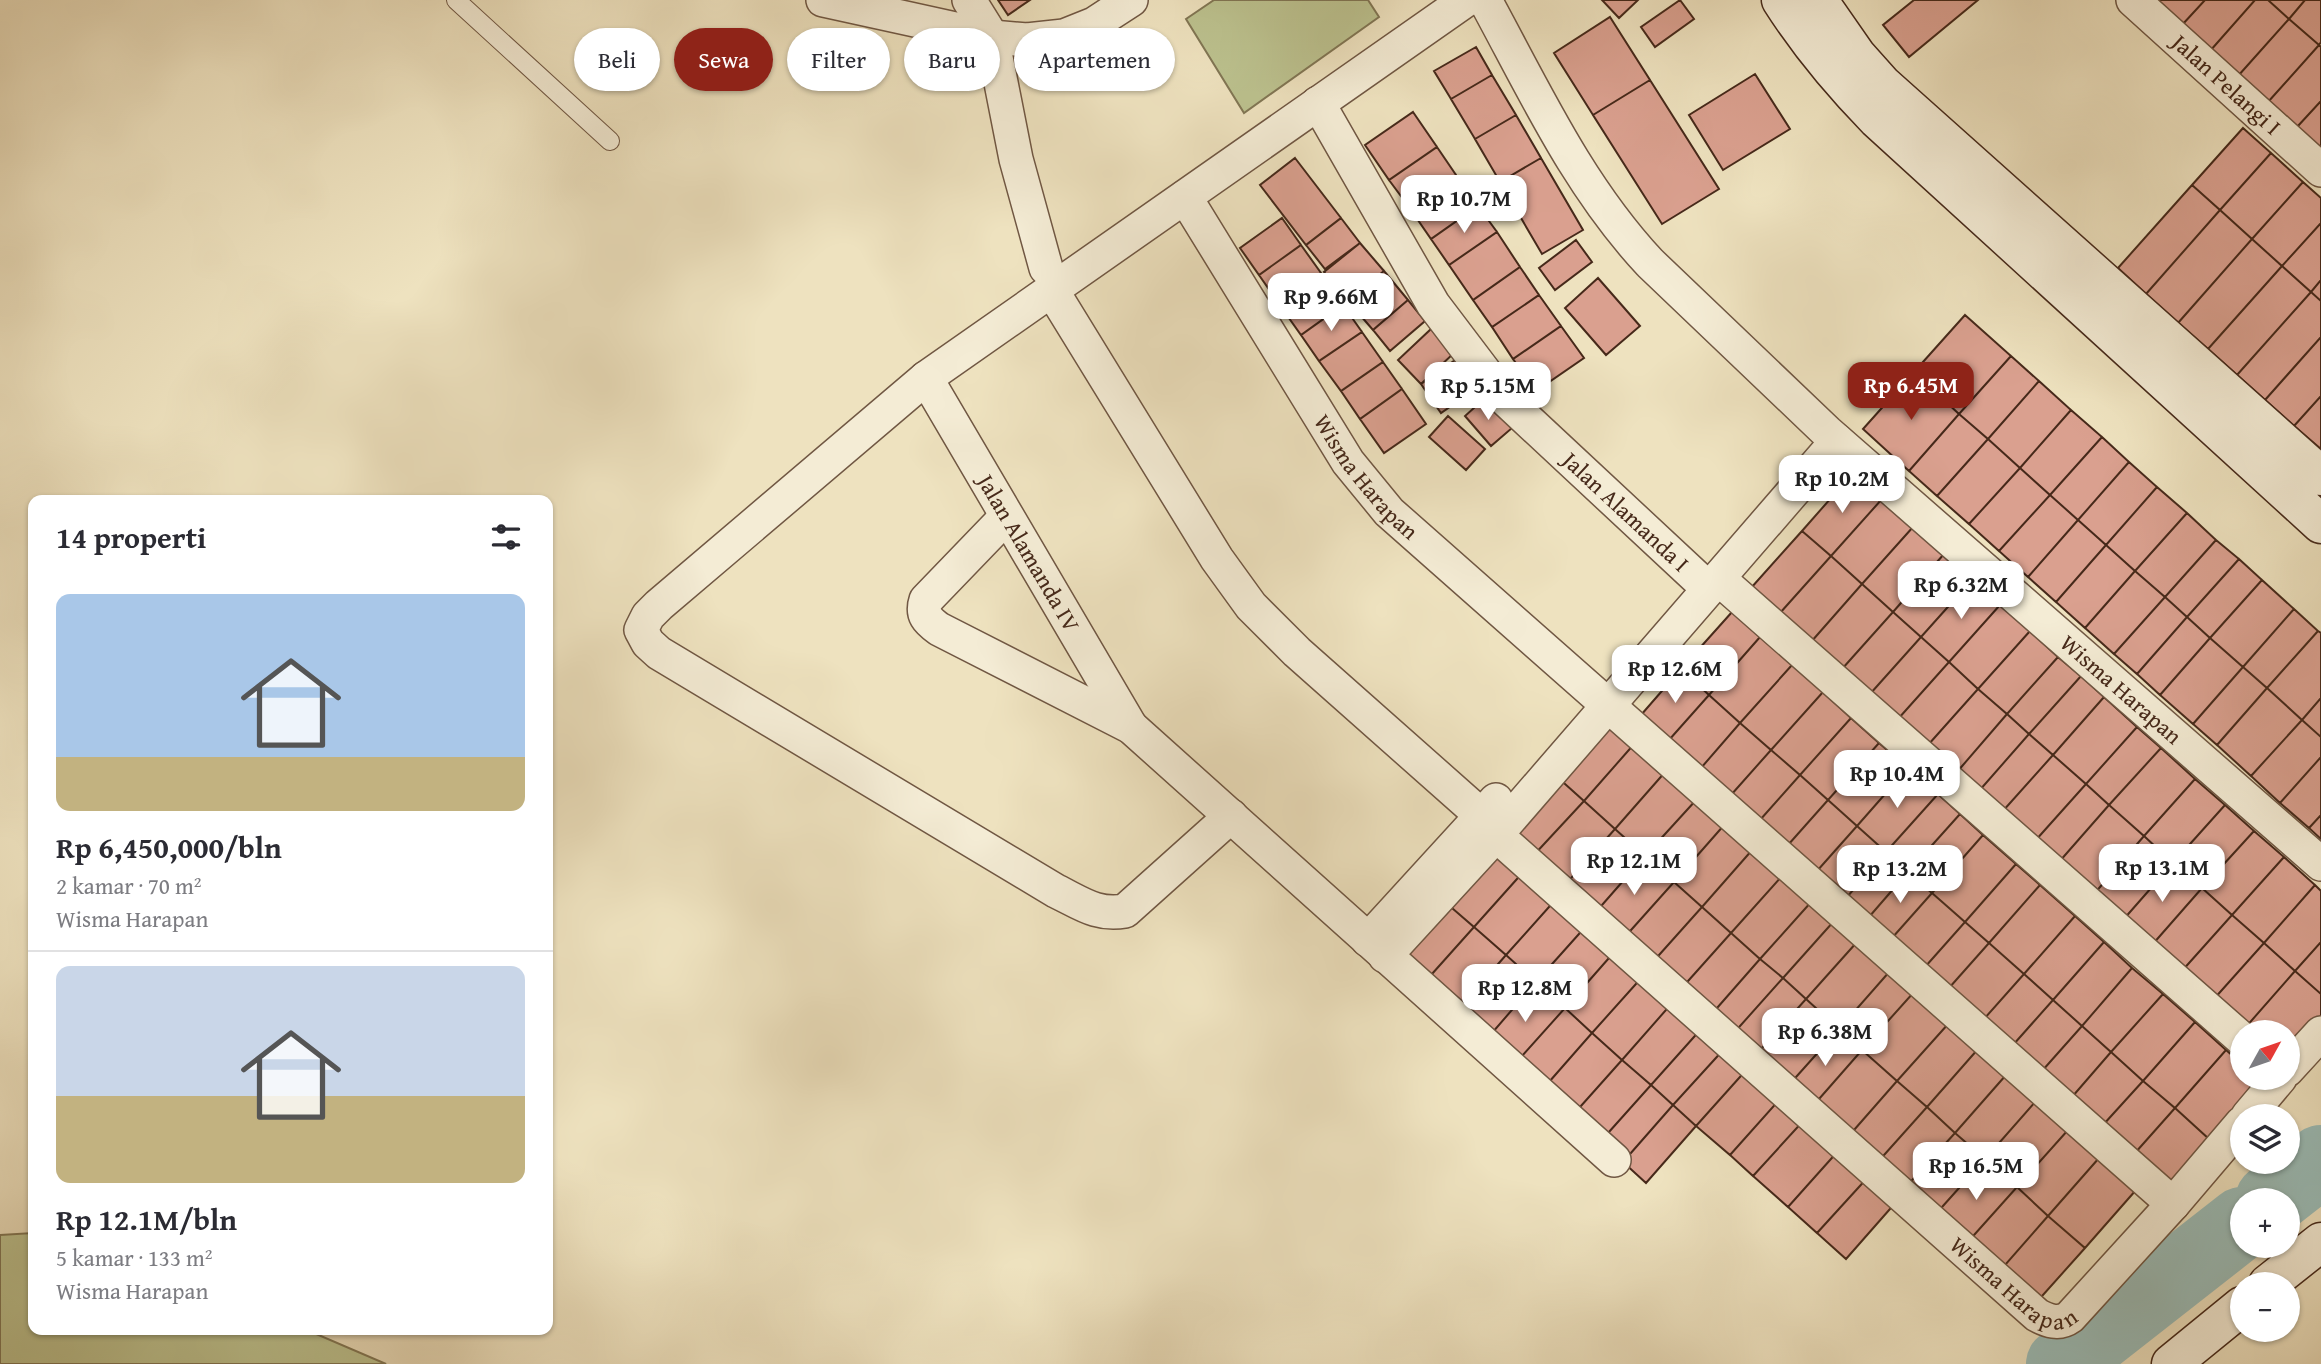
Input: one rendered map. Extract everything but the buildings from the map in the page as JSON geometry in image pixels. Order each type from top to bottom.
[{"type":"main road","points":[[1781,0],[1817,53],[1877,119],[2321,524]]},
{"type":"main road","points":[[1818,0],[1857,56],[1882,84],[2321,476]]},
{"type":"main road","points":[[2283,1272],[2321,1242]]},
{"type":"main road","points":[[2171,1364],[2230,1316]]},
{"type":"street","points":[[823,0],[951,28]]},
{"type":"street","points":[[969,0],[986,28]]},
{"type":"street","points":[[1000,38],[1027,40],[1064,36],[1094,24],[1131,0]]},
{"type":"street","points":[[1231,816],[1125,911],[1097,911],[1021,870],[659,653],[648,643],[641,629],[648,616],[659,605],[926,379],[1049,279],[1185,197],[1466,0]]},
{"type":"street","name":"Wisma Harapan","points":[[1485,0],[1575,166],[1622,234],[1650,263],[1832,436],[2321,864]]},
{"type":"street","name":"Jalan Pelangi I","points":[[2133,0],[2321,170]]},
{"type":"street","points":[[1000,78],[1016,159],[1049,279],[1217,559],[1251,606],[1297,652],[1489,826]]},
{"type":"street","name":"Jalan Alamanda I","points":[[1318,103],[1433,304],[1505,399],[1708,579]]},
{"type":"street","name":"Wisma Harapan","points":[[1185,197],[1348,462],[1389,512],[2173,1204]]},
{"type":"street","name":"Jalan Alamanda IV","points":[[926,379],[1131,727]]},
{"type":"street","points":[[1376,948],[1601,701],[1832,436]]},
{"type":"street","points":[[1006,517],[926,600],[923,608],[925,616],[939,629],[1131,727],[1614,1160]]},
{"type":"street","points":[[1708,579],[2230,1029]]},
{"type":"street","name":"Wisma Harapan","points":[[1489,826],[2037,1315],[2054,1322],[2066,1320],[2173,1204],[2230,1137]]},
{"type":"street","points":[[2300,1056],[2321,1033]]},
{"type":"street","points":[[2258,1104],[2270,1090]]},
{"type":"lane","points":[[456,0],[610,141]]},
{"type":"green space","points":[[1214,0],[1368,0],[1379,17],[1244,113],[1186,19]]},
{"type":"green space","points":[[28,1233],[28,1335],[319,1335],[386,1364],[0,1364],[0,1235]]},
{"type":"waterway","points":[[2286,1188],[2321,1161]]},
{"type":"waterway","points":[[2062,1364],[2230,1232]]}]
